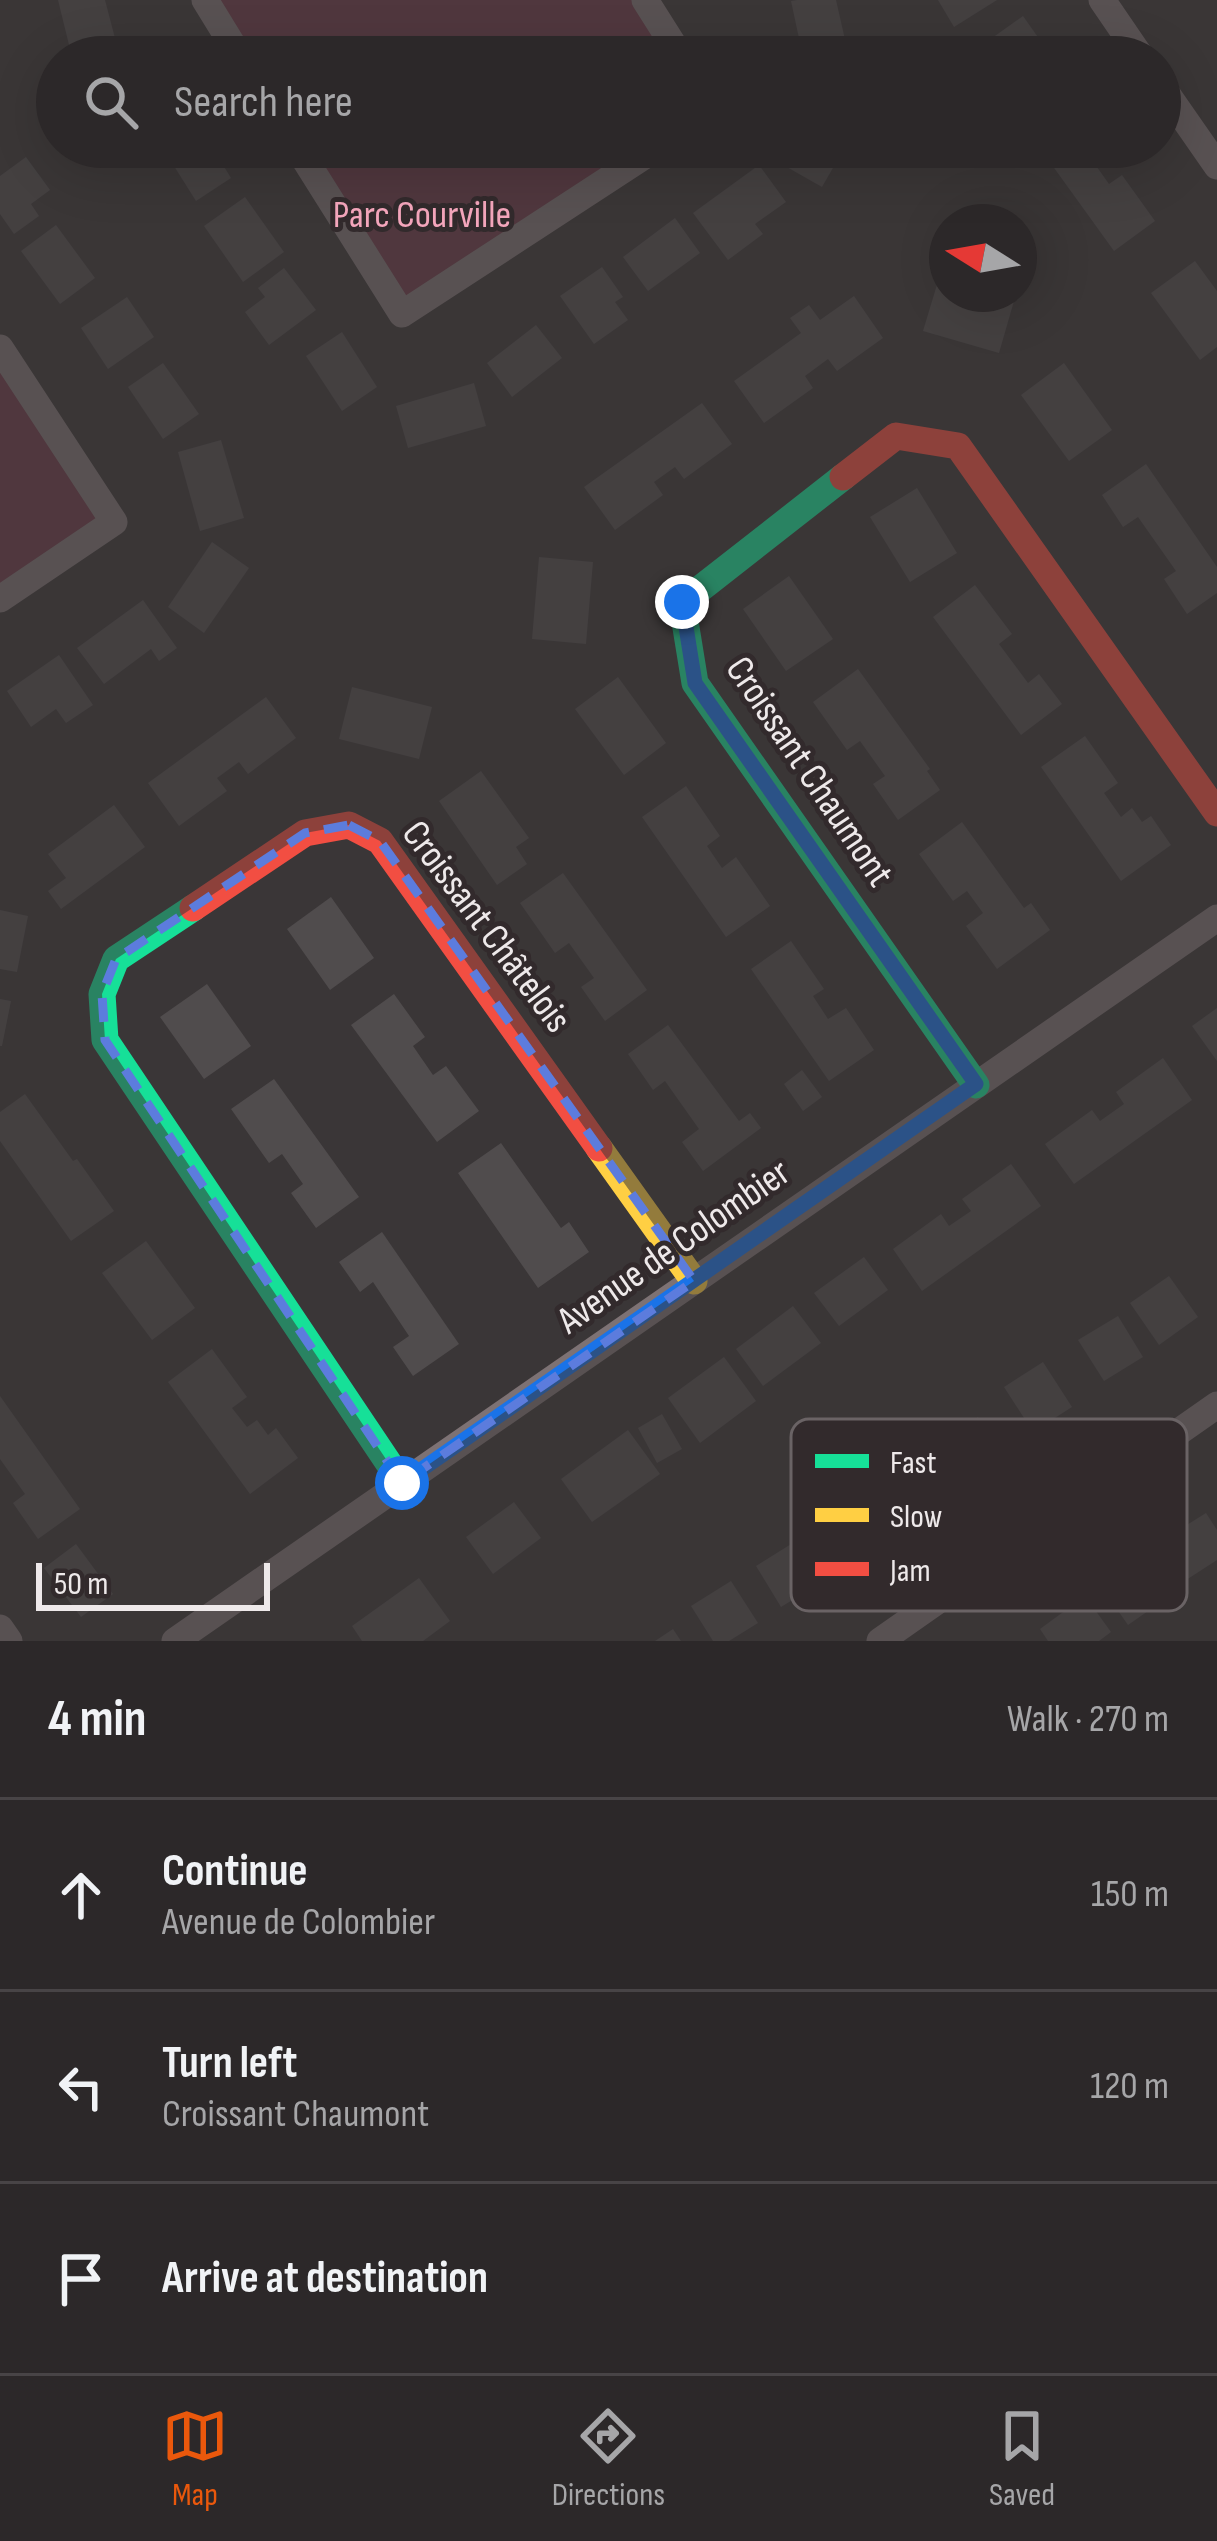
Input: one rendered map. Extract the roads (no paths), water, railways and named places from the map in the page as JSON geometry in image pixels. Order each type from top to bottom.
[{"type":"street","points":[[205,0],[228,36]]},
{"type":"street","points":[[645,0],[668,36]]},
{"type":"street","points":[[1102,0],[1127,36]]},
{"type":"street","points":[[1181,114],[1217,166]]},
{"type":"street","points":[[310,168],[402,314],[626,168]]},
{"type":"street","points":[[0,348],[115,522],[0,599]]},
{"type":"street","name":"Croissant Chaumont","points":[[976,1084],[695,683],[682,602],[896,436],[958,446],[1217,813]]},
{"type":"street","name":"Croissant Châtelois","points":[[402,1483],[105,1040],[102,994],[116,959],[304,832],[349,825],[380,841],[694,1281]]},
{"type":"street","name":"Avenue de Colombier","points":[[175,1641],[1217,918]]},
{"type":"street","points":[[1187,1430],[1215,1411]]},
{"type":"street","points":[[880,1641],[924,1611]]},
{"type":"street","points":[[0,1628],[9,1641]]},
{"type":"park label","name":"Parc Courville","points":[[422,215]]}]
